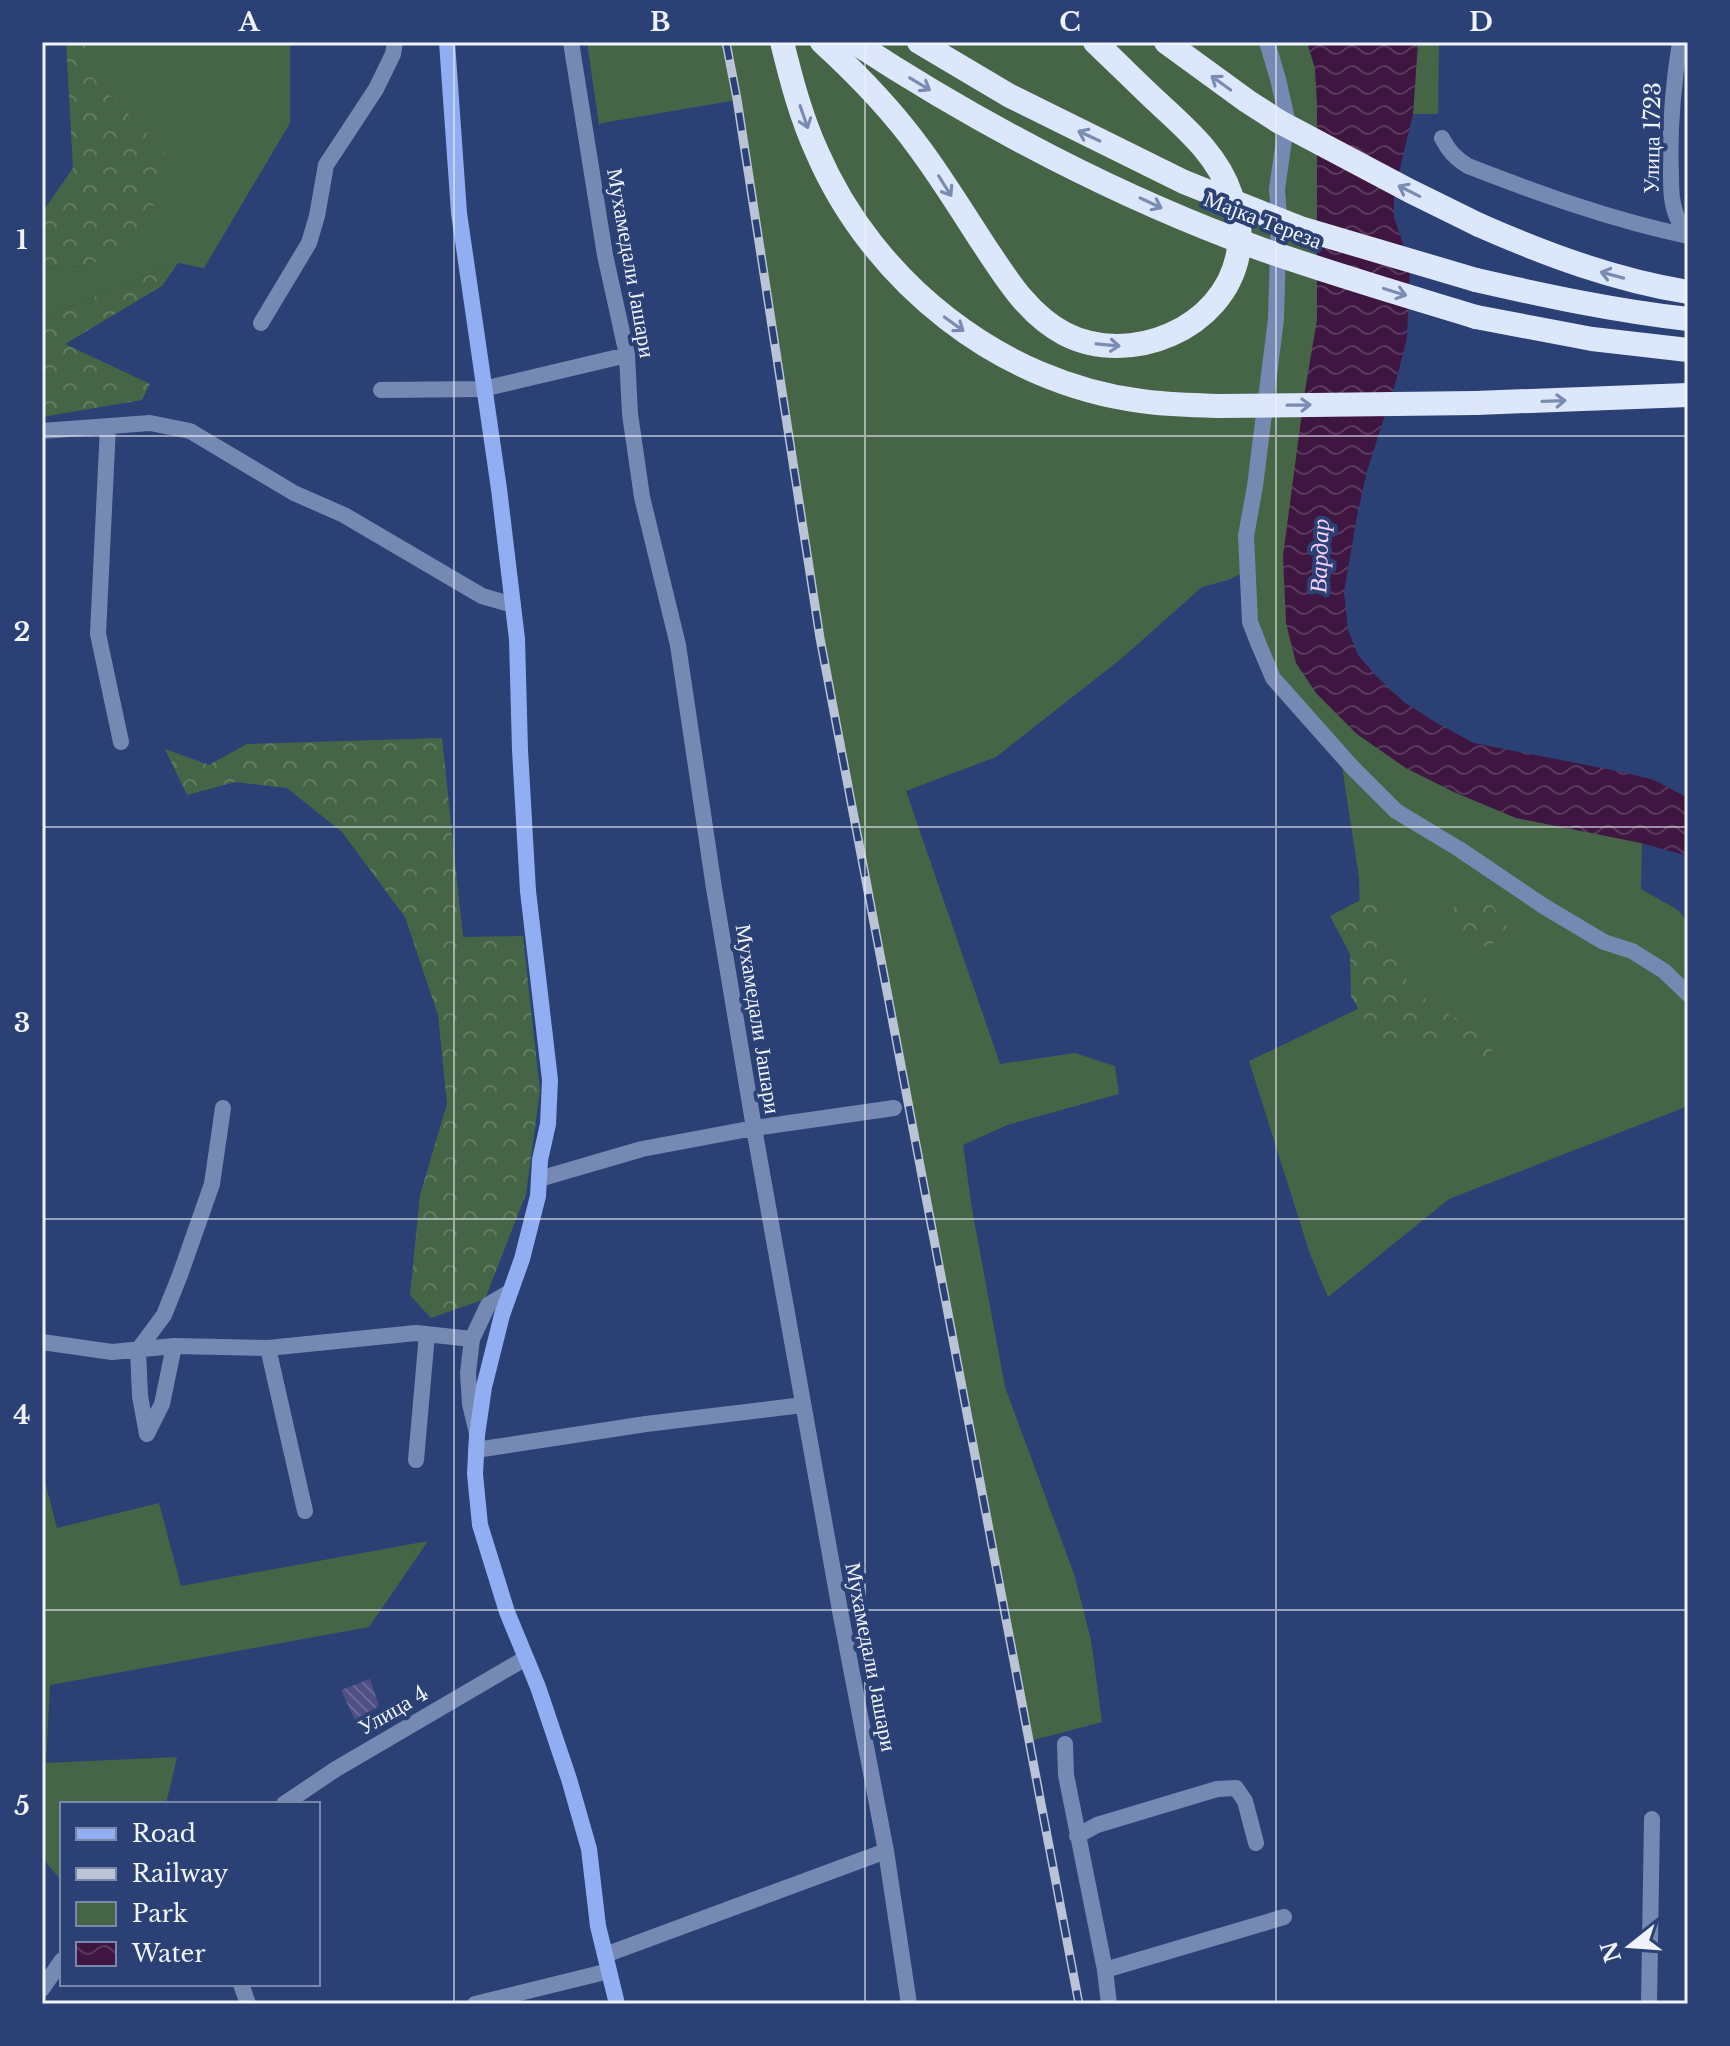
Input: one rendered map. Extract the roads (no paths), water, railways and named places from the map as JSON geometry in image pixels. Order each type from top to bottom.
[{"type":"highway","points":[[782,42],[803,116],[818,154],[836,189],[872,243],[910,287],[971,336],[1055,378],[1094,391],[1141,401],[1221,406],[1476,403],[1688,395]]},
{"type":"highway","points":[[822,42],[898,120],[938,174],[1011,285],[1038,315],[1065,334],[1099,345],[1135,346],[1186,326],[1212,303],[1234,270],[1239,253],[1239,232],[1231,194],[1209,154],[1095,42]]},
{"type":"highway","name":"Мајка Тереза","points":[[854,42],[1008,134],[1164,210],[1258,248],[1476,317],[1592,339],[1688,350]]},
{"type":"highway","name":"Мајка Тереза","points":[[919,42],[1010,96],[1184,182],[1300,228],[1476,280],[1551,298],[1688,319]]},
{"type":"highway","points":[[1166,42],[1278,121],[1479,225],[1583,267],[1688,292]]},
{"type":"main road","points":[[447,42],[459,213],[499,489],[517,639],[528,891],[550,1080],[548,1124],[540,1160],[538,1196],[484,1387],[475,1474],[480,1525],[507,1612],[569,1779],[589,1849],[598,1926],[617,2004]]},
{"type":"street","points":[[261,323],[309,243],[326,165],[376,89],[393,54],[395,42]]},
{"type":"street","name":"Мухамедали Јашари","points":[[571,42],[605,255],[627,355],[630,414],[642,497],[678,645],[754,1128],[886,1851],[909,2004]]},
{"type":"street","points":[[1267,42],[1287,119],[1277,189],[1276,319],[1246,536],[1250,622],[1273,678],[1346,761],[1396,811],[1545,907],[1604,942],[1632,951],[1664,971],[1688,994]]},
{"type":"street","name":"Улица 1723","points":[[1680,42],[1672,102],[1671,182],[1672,202],[1688,234]]},
{"type":"street","points":[[1442,138],[1456,159],[1476,169],[1637,225],[1688,234]]},
{"type":"street","points":[[381,390],[483,389],[627,355]]},
{"type":"street","points":[[42,431],[150,423],[190,431],[294,493],[344,515],[482,596],[513,605]]},
{"type":"street","points":[[108,426],[98,634],[121,742]]},
{"type":"street","points":[[174,1346],[162,1404],[147,1434],[140,1396],[138,1350],[164,1315],[212,1184],[223,1108]]},
{"type":"street","points":[[539,1179],[642,1149],[754,1128],[894,1108]]},
{"type":"street","points":[[510,1292],[488,1305],[472,1339],[468,1373],[477,1443],[803,1405]]},
{"type":"street","points":[[42,1342],[112,1352],[174,1346],[268,1348],[416,1333],[472,1339]]},
{"type":"street","points":[[416,1460],[427,1334]]},
{"type":"street","points":[[268,1348],[305,1511]]},
{"type":"street","name":"Улица 4","points":[[287,1802],[336,1769],[526,1658]]},
{"type":"street","points":[[1065,1744],[1066,1775],[1109,2004]]},
{"type":"street","points":[[1077,1836],[1097,1825],[1217,1789],[1236,1788],[1245,1801],[1256,1843]]},
{"type":"street","points":[[1649,2004],[1652,1819]]},
{"type":"street","points":[[475,2004],[607,1963],[886,1851]]},
{"type":"street","points":[[1105,1970],[1284,1917]]},
{"type":"street","points":[[42,1989],[60,1963]]},
{"type":"water","name":"Вардар","points":[[1307,42],[1418,42],[1413,114],[1394,193],[1394,217],[1410,265],[1407,338],[1367,471],[1344,592],[1348,630],[1358,655],[1404,702],[1474,743],[1654,780],[1688,798],[1688,856],[1641,843],[1516,818],[1454,792],[1406,768],[1357,734],[1316,693],[1296,663],[1286,623],[1283,556],[1317,320],[1317,103],[1315,68]]},
{"type":"railway","points":[[726,42],[820,638],[1079,2004]]}]
